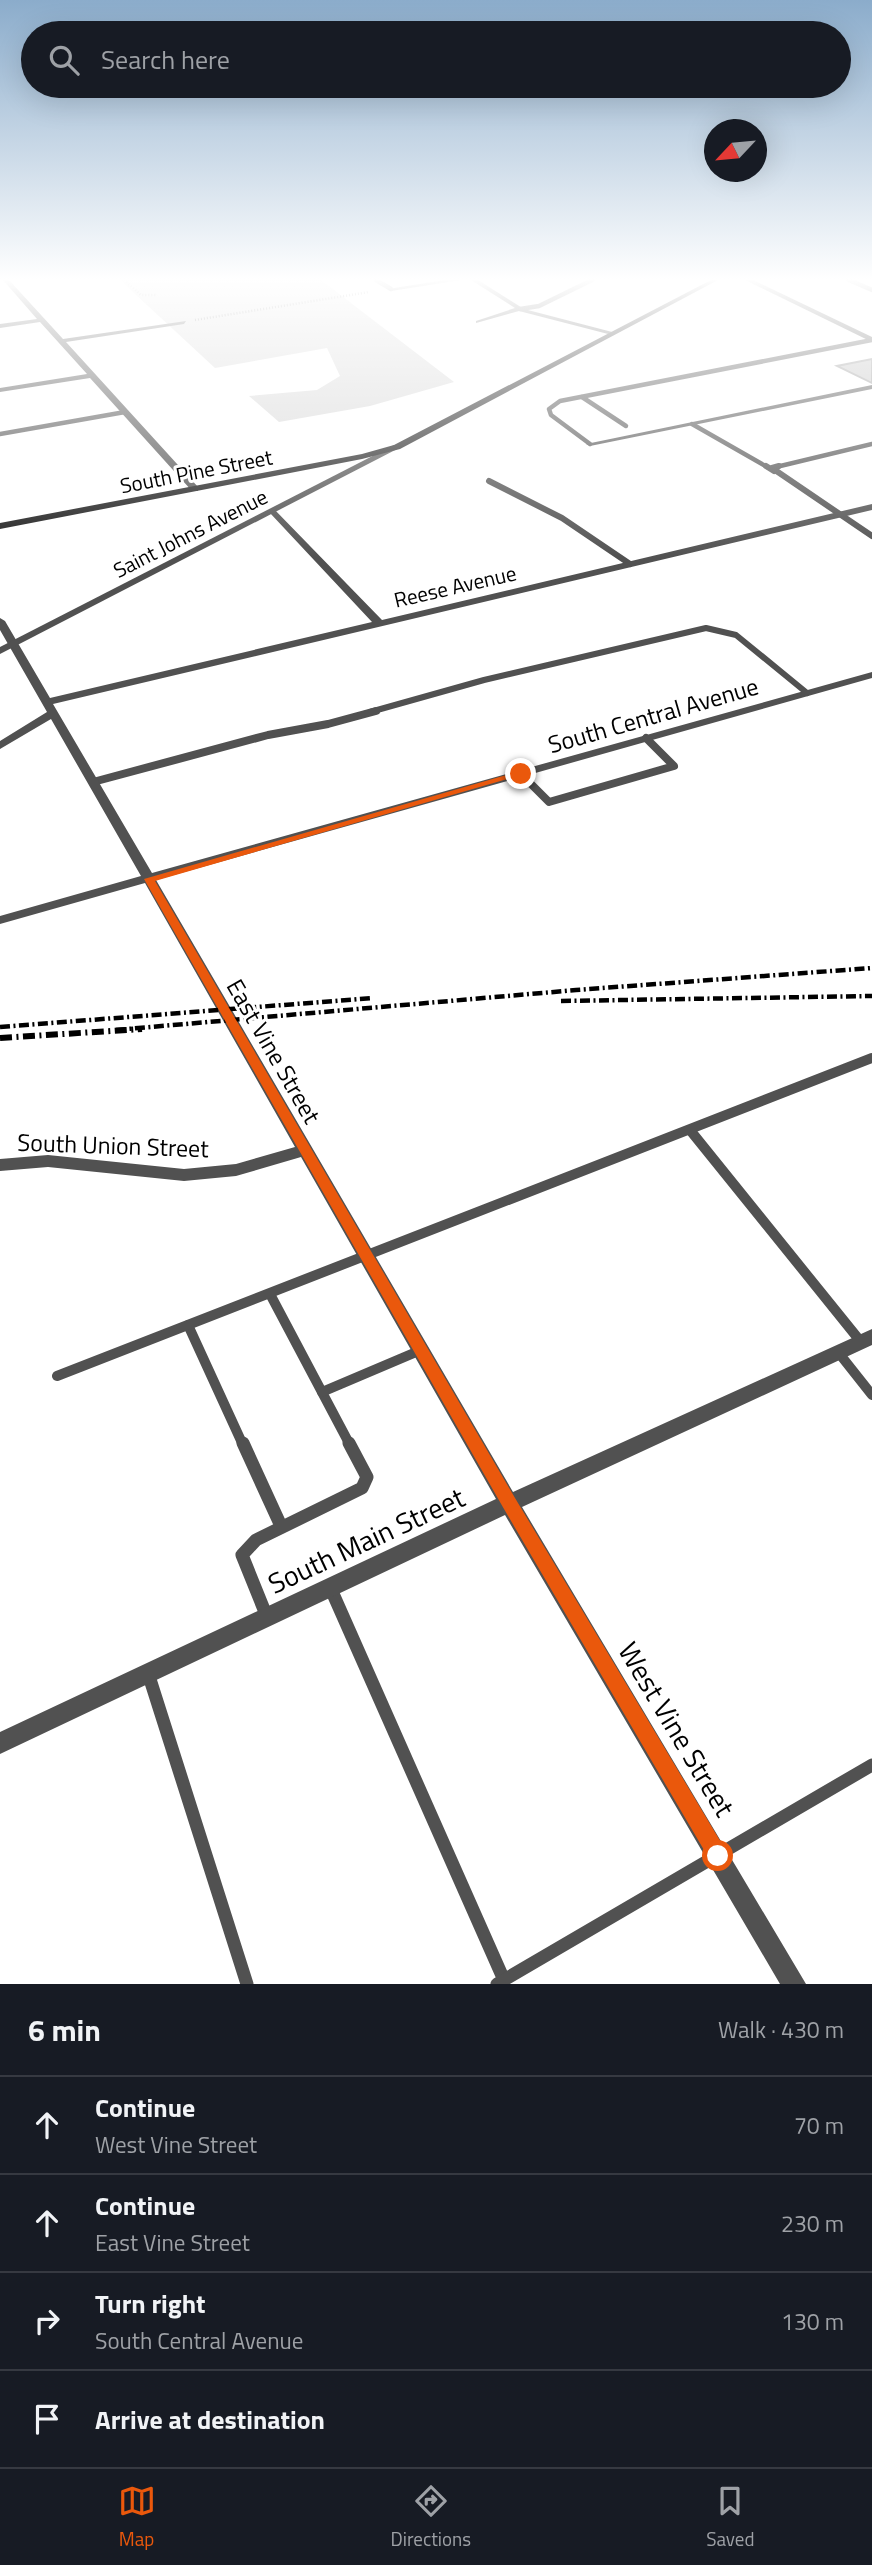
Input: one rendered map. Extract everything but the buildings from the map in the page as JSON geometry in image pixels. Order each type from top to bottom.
[{"type":"main road","name":"South Pine Street","points":[[0,526],[397,447],[537,373]]},
{"type":"street","points":[[90,373],[195,489]]},
{"type":"street","points":[[0,390],[92,375]]},
{"type":"street","points":[[590,444],[872,387]]},
{"type":"street","name":"Saint Johns Avenue","points":[[7,647],[397,447]]},
{"type":"street","name":"Reese Avenue","points":[[0,746],[50,707],[379,624],[872,507]]},
{"type":"street","points":[[272,511],[379,624]]},
{"type":"street","name":"East Vine Street","points":[[0,621],[7,647],[50,707],[509,1503]]},
{"type":"street","name":"South Central Avenue","points":[[0,920],[872,675]]},
{"type":"street","name":"South Union Street","points":[[0,1165],[48,1161],[184,1175],[236,1170],[305,1150]]},
{"type":"street","name":"South Main Street","points":[[0,1743],[509,1503],[867,1339]]},
{"type":"street","name":"West Vine Street","points":[[509,1503],[794,1984]]},
{"type":"lane","points":[[590,444],[551,415],[549,409],[560,401],[706,373]]},
{"type":"lane","points":[[582,397],[626,426]]},
{"type":"lane","points":[[0,434],[125,412]]},
{"type":"lane","points":[[692,424],[774,471],[872,536]]},
{"type":"lane","points":[[774,471],[772,468],[776,465],[872,444]]},
{"type":"lane","points":[[489,481],[553,510],[604,543],[630,564]]},
{"type":"lane","points":[[93,782],[268,735],[328,724],[484,680],[706,628],[736,635],[807,693]]},
{"type":"lane","points":[[521,774],[549,802],[674,766],[646,738]]},
{"type":"lane","points":[[57,1376],[872,1058]]},
{"type":"lane","points":[[690,1130],[867,1339]]},
{"type":"lane","points":[[267,1617],[242,1555],[256,1539],[362,1488],[367,1477],[270,1294]]},
{"type":"lane","points":[[188,1325],[281,1526]]},
{"type":"lane","points":[[323,1391],[421,1350]]},
{"type":"lane","points":[[838,1352],[872,1395]]},
{"type":"lane","points":[[330,1587],[500,1982],[872,1765]]},
{"type":"lane","points":[[148,1674],[247,1984]]},
{"type":"shaded area","points":[[338,373],[442,373],[454,382],[370,406],[279,422],[249,396],[317,390],[340,376]]},
{"type":"railway","points":[[116,1030],[576,990],[872,968]]},
{"type":"railway","points":[[561,1001],[872,996]]},
{"type":"railway","points":[[0,1027],[373,998]]},
{"type":"railway","points":[[0,1038],[142,1029]]},
{"type":"route","points":[[521,774],[149,879],[509,1503],[718,1856]]}]
